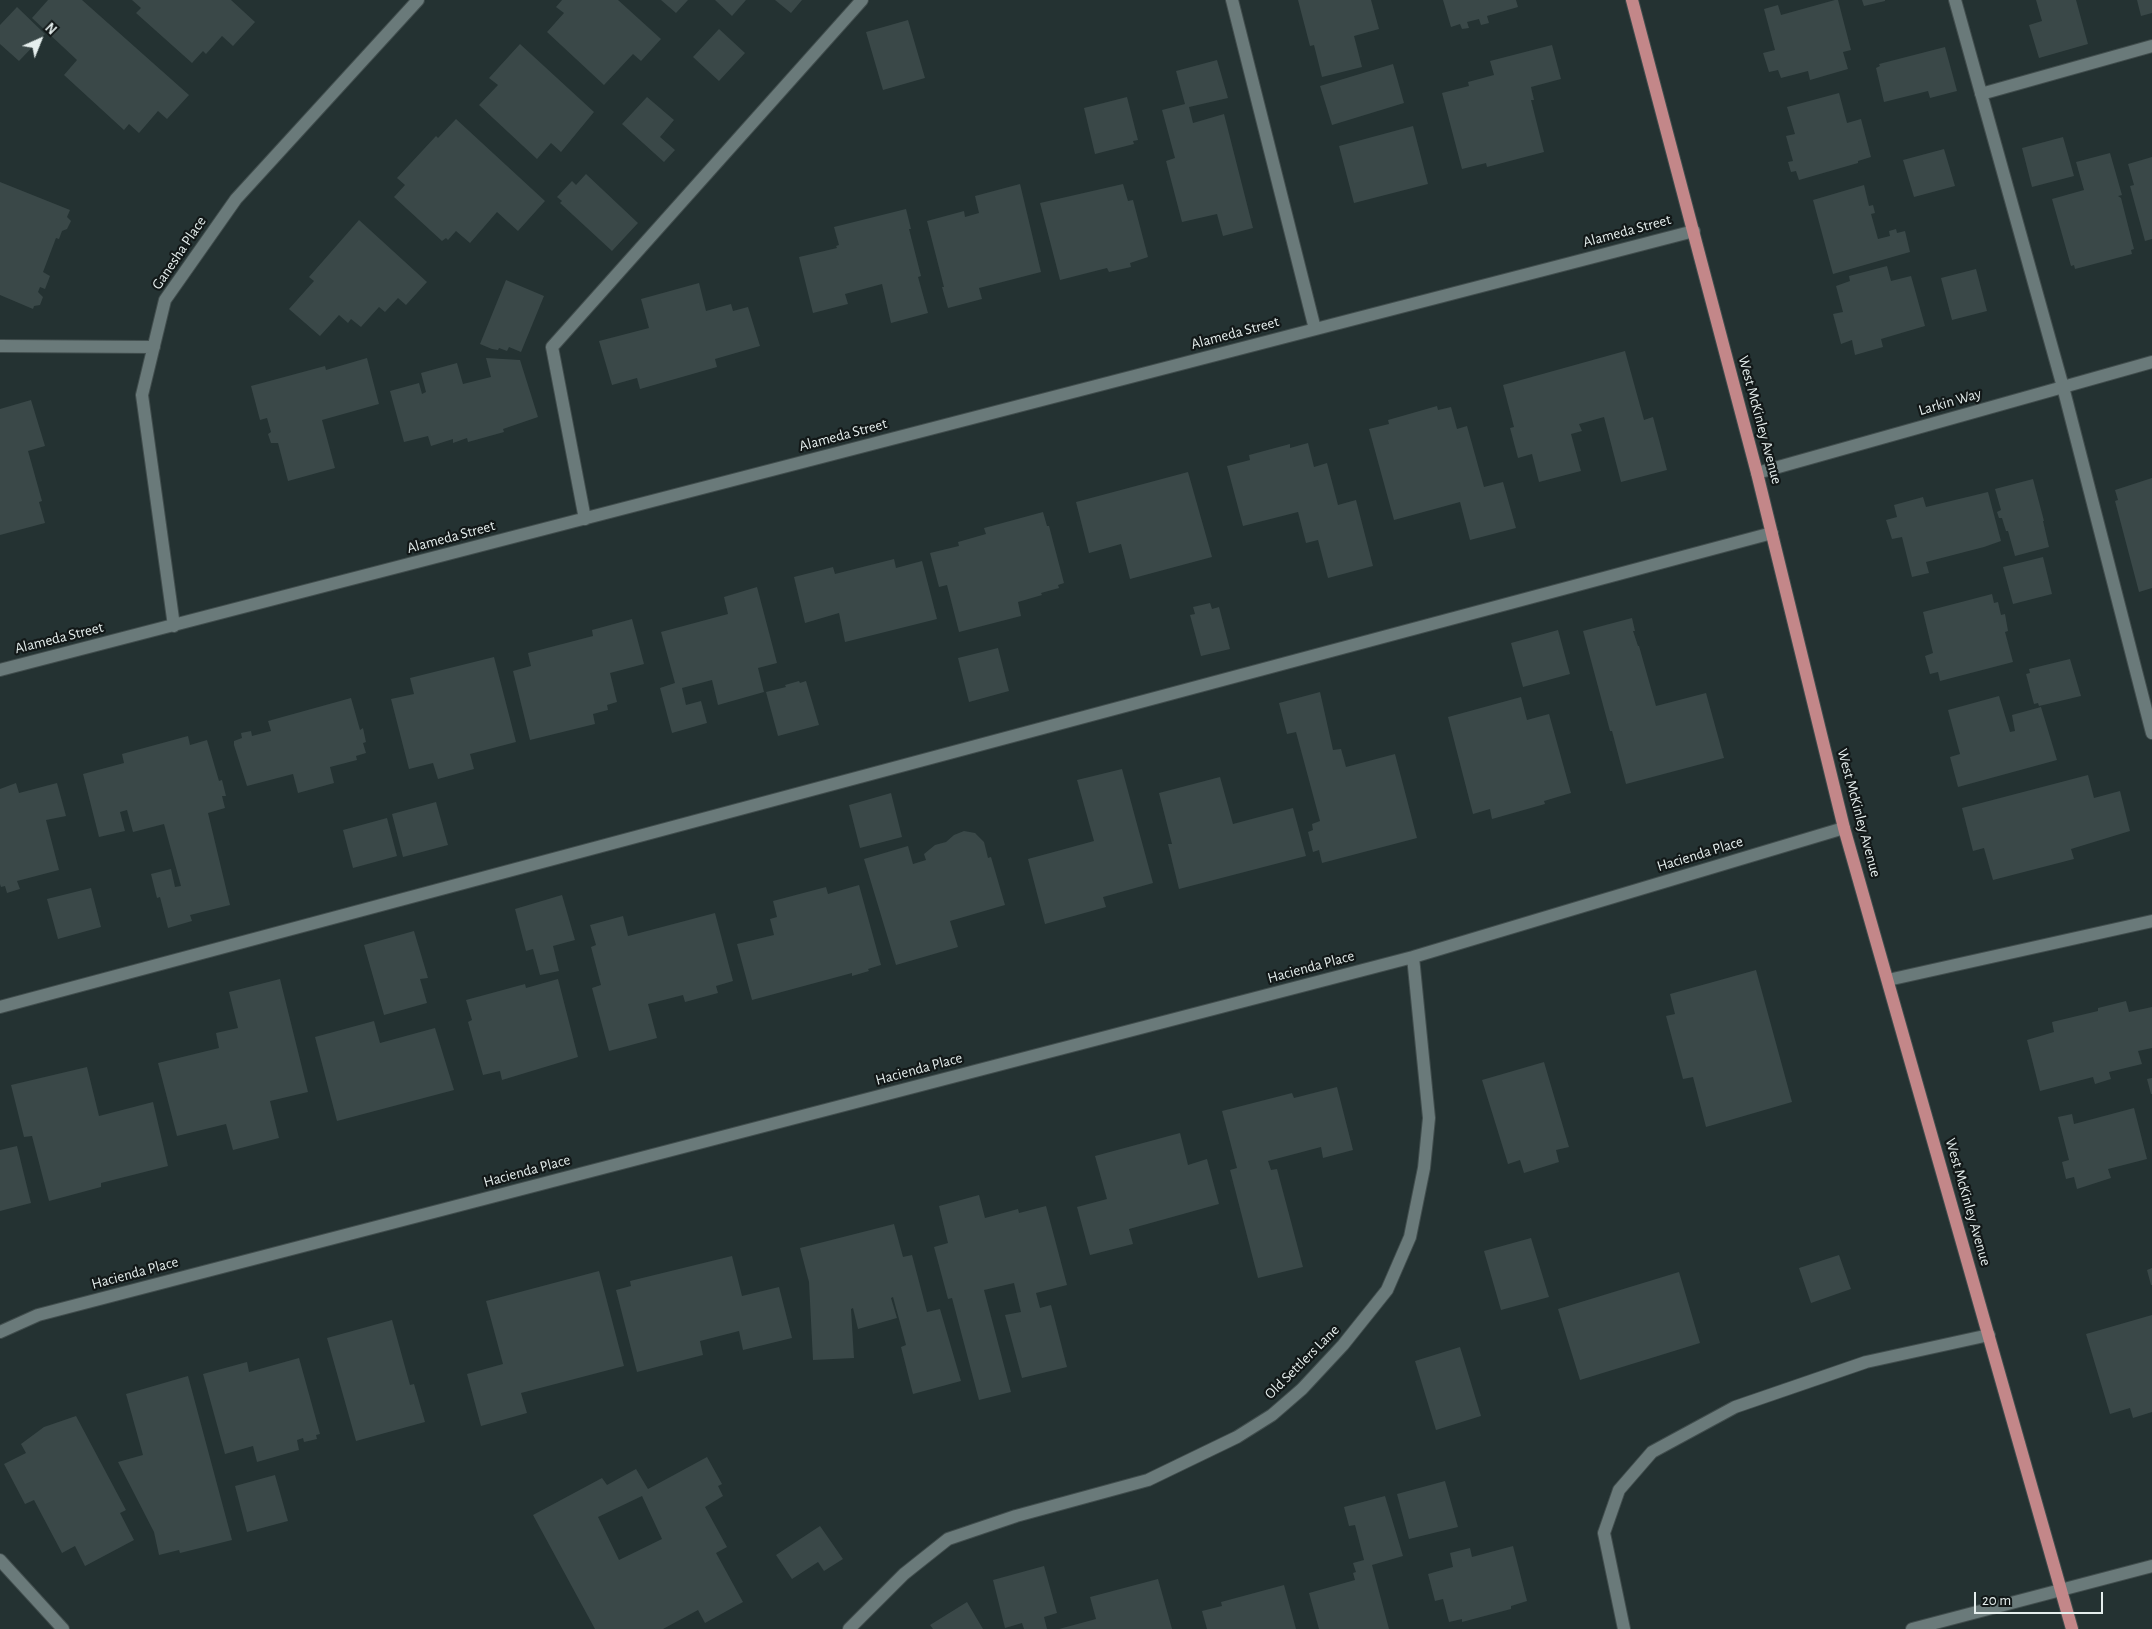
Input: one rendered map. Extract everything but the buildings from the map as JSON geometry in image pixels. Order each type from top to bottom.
[{"type":"main road","name":"West McKinley Avenue","points":[[1632,0],[1757,473],[1844,828],[2072,1629]]},
{"type":"street","name":"Ganesha Place","points":[[174,626],[142,395],[165,300],[236,199],[418,0]]},
{"type":"street","points":[[585,519],[552,347],[862,0]]},
{"type":"street","points":[[1232,0],[1315,329]]},
{"type":"street","points":[[1955,0],[2063,387],[2152,733]]},
{"type":"street","points":[[1981,94],[2152,46]]},
{"type":"street","name":"Alameda Street","points":[[0,670],[1694,231]]},
{"type":"street","points":[[0,346],[154,347]]},
{"type":"street","name":"Larkin Way","points":[[1757,473],[2152,362]]},
{"type":"street","points":[[0,1006],[1772,532]]},
{"type":"street","name":"Hacienda Place","points":[[0,1332],[38,1315],[1412,957],[1844,828]]},
{"type":"street","points":[[1888,980],[2152,921]]},
{"type":"street","name":"Old Settlers Lane","points":[[849,1629],[904,1574],[948,1539],[1016,1516],[1148,1480],[1237,1437],[1278,1410],[1344,1345],[1387,1290],[1410,1236],[1424,1168],[1429,1118],[1412,957]]},
{"type":"street","points":[[1624,1629],[1604,1533],[1619,1490],[1652,1452],[1735,1407],[1866,1362],[1989,1335]]},
{"type":"street","points":[[0,1560],[63,1629]]},
{"type":"street","points":[[1912,1629],[2152,1566]]}]
